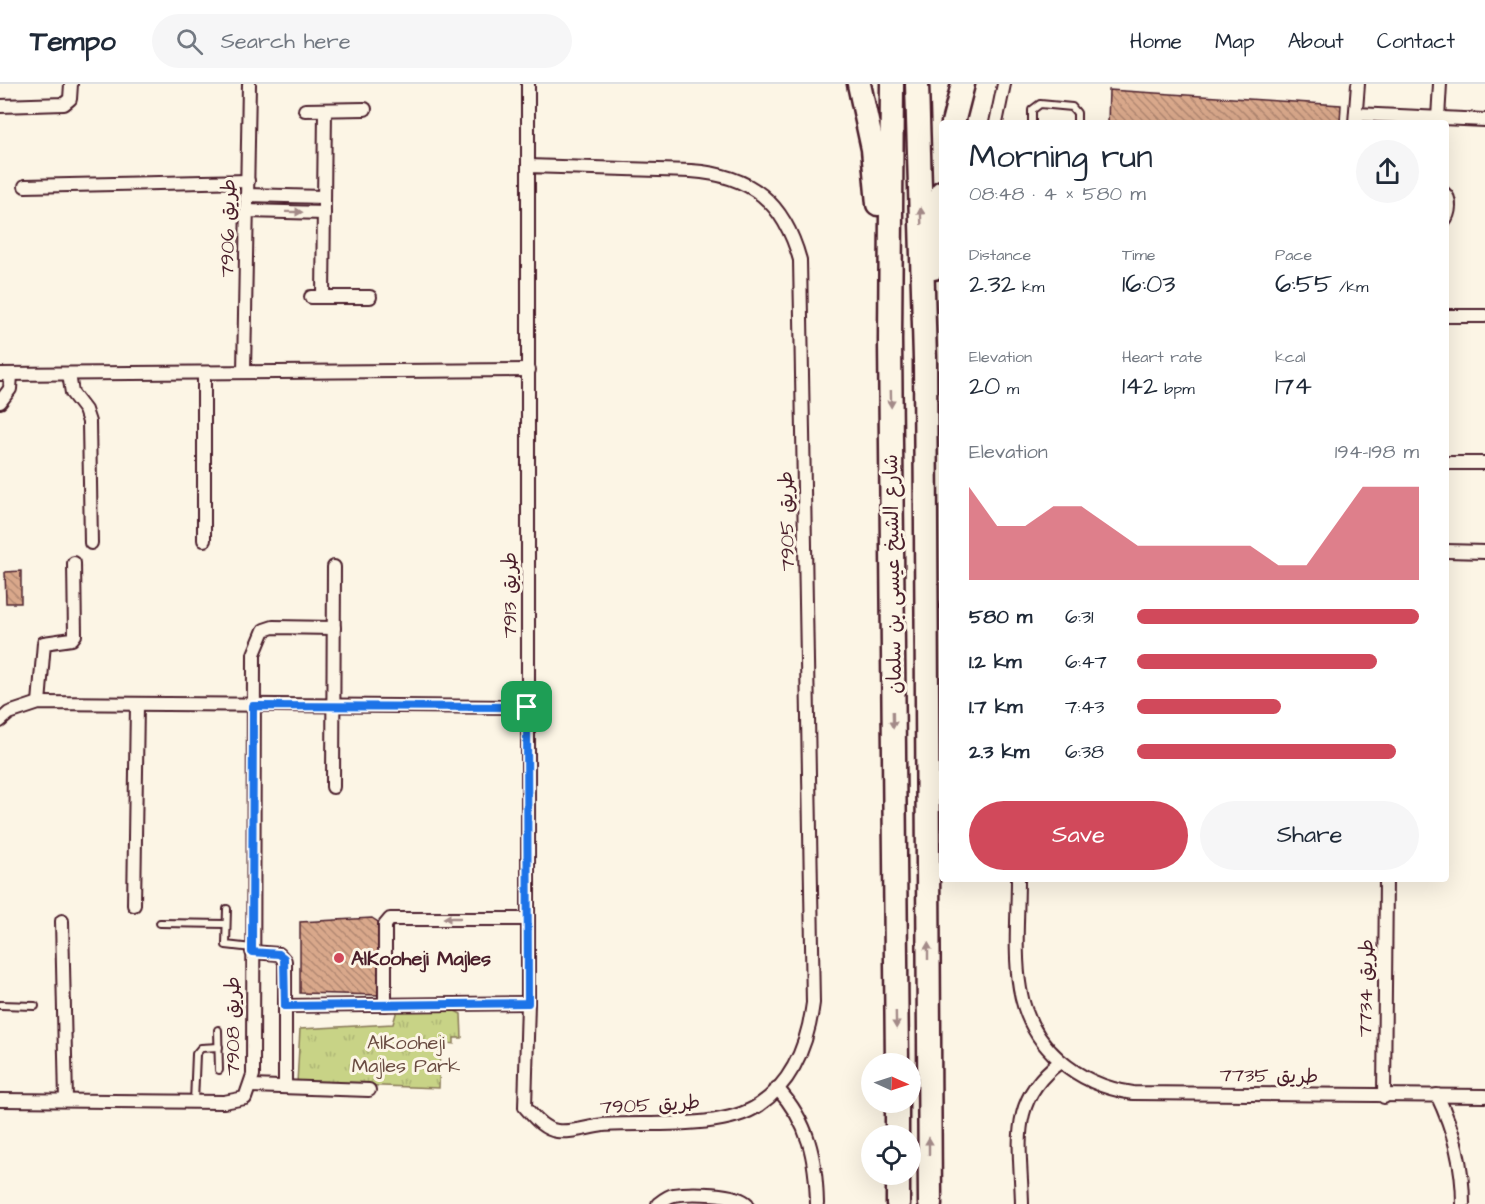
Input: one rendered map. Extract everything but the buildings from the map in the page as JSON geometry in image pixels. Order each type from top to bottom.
[{"type":"highway","points":[[859,84],[873,149],[890,340]]},
{"type":"highway","points":[[875,84],[891,197]]},
{"type":"highway","points":[[885,84],[891,153]]},
{"type":"highway","name":"شارع الشيخ عيسى بن سلمان","points":[[891,84],[890,340],[897,1053]]},
{"type":"highway","name":"شارع الشيخ عيسى بن سلمان","points":[[917,84],[925,358],[930,1204]]},
{"type":"highway","points":[[954,120],[963,84]]},
{"type":"highway","points":[[925,358],[939,221]]},
{"type":"highway","points":[[898,1185],[898,1204]]},
{"type":"street","points":[[0,106],[64,104],[70,99],[72,84]]},
{"type":"street","name":"طريق 7906","points":[[244,372],[249,84]]},
{"type":"street","name":"طريق 7913","points":[[525,1107],[528,1003],[528,84]]},
{"type":"street","points":[[997,120],[1004,84]]},
{"type":"street","points":[[1358,84],[1356,119],[1485,120]]},
{"type":"street","points":[[1438,118],[1440,84]]},
{"type":"street","points":[[305,110],[365,109]]},
{"type":"street","points":[[325,110],[324,213],[317,297],[370,297]]},
{"type":"street","name":"طريق 7905","points":[[525,1107],[542,1125],[558,1131],[603,1125],[723,1120],[747,1112],[777,1089],[802,1049],[813,1003],[800,260],[784,219],[770,202],[753,188],[734,178],[713,172],[528,166]]},
{"type":"street","points":[[25,186],[248,181]]},
{"type":"street","points":[[248,195],[324,197]]},
{"type":"street","points":[[247,211],[324,213]]},
{"type":"street","points":[[1449,316],[1485,316]]},
{"type":"street","points":[[0,402],[10,389],[6,375],[529,370]]},
{"type":"street","points":[[204,373],[204,540]]},
{"type":"street","points":[[69,374],[72,393],[89,422],[91,543]]},
{"type":"street","points":[[1449,463],[1485,463]]},
{"type":"street","points":[[1449,550],[1485,552]]},
{"type":"street","points":[[39,703],[42,647],[49,640],[72,639],[75,635],[74,563]]},
{"type":"street","points":[[333,787],[334,567]]},
{"type":"street","name":"طريق 7908","points":[[0,1100],[194,1102],[242,1100],[252,1086],[254,654],[264,630],[273,627],[334,628]]},
{"type":"street","points":[[0,721],[9,714],[39,703],[527,707]]},
{"type":"street","points":[[134,905],[137,705]]},
{"type":"street","name":"طريق 7735","points":[[1018,882],[1020,990],[1036,1033],[1060,1062],[1091,1082],[1133,1093],[1485,1096]]},
{"type":"street","name":"طريق 7734","points":[[1384,1096],[1386,882]]},
{"type":"street","points":[[385,1005],[385,925],[390,919],[528,919]]},
{"type":"street","points":[[62,921],[66,1100]]},
{"type":"street","points":[[252,950],[282,956],[285,961],[285,1085]]},
{"type":"street","points":[[285,1006],[528,1003]]},
{"type":"street","points":[[1022,1204],[1021,1124],[1024,1105],[1045,1073],[1060,1062]]},
{"type":"street","points":[[252,1086],[285,1085],[369,1090]]},
{"type":"street","points":[[777,1089],[799,1116],[810,1141],[816,1167],[817,1204]]},
{"type":"street","points":[[1437,1095],[1458,1150],[1463,1204]]},
{"type":"street","points":[[658,1204],[667,1197],[678,1194],[734,1196],[747,1204]]},
{"type":"lane","points":[[1032,120],[1032,110],[1040,104],[1071,107],[1077,113],[1077,120]]},
{"type":"lane","points":[[1449,196],[1452,200],[1449,218]]},
{"type":"lane","points":[[227,909],[227,946],[252,950]]},
{"type":"lane","points":[[160,923],[226,924]]},
{"type":"lane","points":[[0,1005],[35,1006]]},
{"type":"lane","points":[[219,1030],[219,1070]]},
{"type":"lane","points":[[194,1102],[196,1053],[201,1048],[219,1047]]},
{"type":"green space","name":"AlKooheji Majles Park","points":[[397,1010],[455,1011],[461,1014],[462,1038],[454,1038],[454,1044],[440,1042],[439,1088],[297,1083],[300,1029],[393,1024]]},
{"type":"place","name":"AlKooheji Majles","points":[[339,958]]},
{"type":"route","points":[[253,706],[527,707],[528,1003],[285,1006],[284,958],[279,954],[252,952],[253,706]]}]
